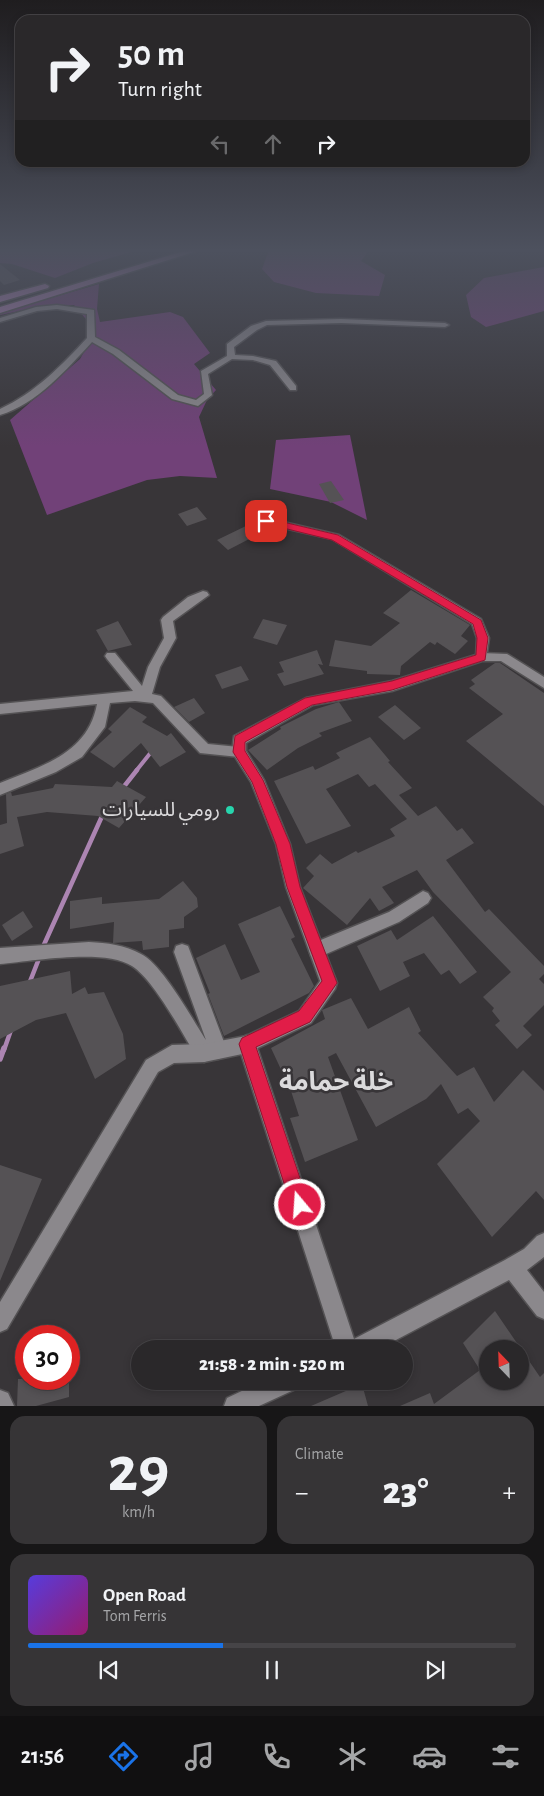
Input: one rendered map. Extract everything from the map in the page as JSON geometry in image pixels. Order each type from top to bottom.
[{"type":"street","points":[[0,320],[14,316]]},
{"type":"street","points":[[0,412],[12,408],[68,364],[91,338],[91,316]]},
{"type":"street","points":[[231,358],[230,346],[254,328],[266,323],[341,321],[444,325]]},
{"type":"street","points":[[91,338],[116,352],[175,397],[198,402],[208,394],[204,373],[231,358],[253,358],[273,363],[293,388]]},
{"type":"street","points":[[266,521],[335,537],[477,622],[483,638],[482,657]]},
{"type":"street","points":[[145,698],[154,667],[170,638],[167,620],[192,600],[203,595]]},
{"type":"street","points":[[111,656],[145,698]]},
{"type":"street","points":[[0,1322],[152,1066],[172,1054],[211,1052],[247,1044],[304,1017],[330,983],[293,887],[283,844],[257,780],[239,752],[239,740],[310,701],[392,686],[482,657],[503,657],[544,683]]},
{"type":"street","points":[[0,709],[135,696],[158,699],[205,749],[239,752]]},
{"type":"street","points":[[0,789],[51,768],[77,753],[100,723],[104,700]]},
{"type":"street","points":[[317,950],[394,918],[423,898]]},
{"type":"street","points":[[0,956],[72,950],[112,952],[138,961],[211,1052]]},
{"type":"street","points":[[182,952],[211,1052]]},
{"type":"street","points":[[247,1044],[344,1340]]},
{"type":"street","points":[[374,1340],[512,1267],[531,1256],[544,1243]]},
{"type":"street","points":[[512,1267],[544,1309]]},
{"type":"street","points":[[235,1406],[269,1390]]},
{"type":"street","points":[[0,1400],[3,1406]]},
{"type":"shaded area","points":[[83,316],[99,316],[100,322],[145,316],[183,317],[210,353],[194,364],[216,390],[207,400],[199,417],[217,478],[180,476],[147,480],[47,515],[10,420],[80,359],[96,331]]},
{"type":"shaded area","points":[[471,316],[527,316],[486,327]]},
{"type":"shaded area","points":[[350,435],[367,520],[331,502],[270,489],[276,440]]},
{"type":"building","points":[[331,481],[344,500],[330,503],[319,484]]},
{"type":"building","points":[[197,507],[207,519],[187,526],[178,514]]},
{"type":"building","points":[[248,525],[259,534],[228,550],[217,540]]},
{"type":"building","points":[[411,590],[470,625],[461,636],[468,641],[455,654],[437,642],[435,645],[430,642],[401,666],[400,675],[367,674],[367,671],[329,666],[335,640],[371,646],[400,623],[383,613]]},
{"type":"building","points":[[263,619],[287,625],[277,645],[253,638]]},
{"type":"building","points":[[118,621],[132,645],[108,651],[96,630]]},
{"type":"building","points":[[317,650],[323,665],[318,664],[324,674],[284,686],[277,674],[284,672],[279,662]]},
{"type":"building","points":[[495,663],[500,663],[544,693],[544,806],[466,741],[503,714],[469,688],[475,684],[471,680]]},
{"type":"building","points":[[241,666],[249,680],[222,689],[215,675]]},
{"type":"building","points":[[194,698],[205,713],[189,722],[174,707]]},
{"type":"building","points":[[339,702],[352,721],[319,733],[322,736],[298,748],[267,770],[248,750],[281,729],[280,727],[316,709]]},
{"type":"building","points":[[395,705],[421,728],[404,740],[378,717]]},
{"type":"building","points":[[130,707],[147,717],[142,722],[167,736],[171,733],[186,752],[160,767],[141,743],[114,768],[90,752],[112,732],[108,729]]},
{"type":"building","points":[[370,737],[390,761],[388,762],[412,788],[399,795],[418,816],[436,806],[457,831],[462,828],[474,843],[446,860],[485,912],[489,909],[544,966],[544,974],[539,979],[544,984],[544,1005],[523,1026],[532,1035],[517,1049],[495,1025],[500,1021],[492,1011],[494,1008],[483,997],[511,972],[433,892],[417,870],[382,887],[394,903],[379,911],[370,898],[347,925],[303,888],[314,876],[306,868],[320,854],[332,864],[356,851],[358,853],[395,836],[390,829],[407,819],[375,784],[369,787],[358,774],[326,789],[351,826],[306,844],[274,781],[313,766],[315,770],[340,758],[336,753]]},
{"type":"building","points":[[117,781],[146,797],[119,828],[98,816],[47,812],[17,817],[24,846],[0,854],[0,825],[7,823],[6,794],[11,792],[12,796],[53,788],[55,784],[112,787]]},
{"type":"building","points":[[183,881],[197,898],[198,907],[184,917],[184,928],[169,930],[169,947],[143,950],[142,941],[113,943],[114,922],[70,929],[70,901],[102,897],[102,904],[159,899]]},
{"type":"building","points":[[280,906],[295,937],[291,939],[314,986],[309,993],[224,1036],[196,958],[225,944],[241,980],[260,972],[238,924]]},
{"type":"building","points":[[23,911],[33,927],[12,941],[2,925]]},
{"type":"building","points":[[433,916],[477,972],[460,984],[449,970],[441,975],[424,953],[403,962],[410,976],[380,991],[357,946],[391,930],[397,940]]},
{"type":"building","points":[[70,971],[72,994],[85,987],[88,994],[104,992],[123,1034],[126,1059],[95,1079],[66,1013],[36,1020],[0,1039],[0,986]]},
{"type":"building","points":[[351,998],[368,1029],[409,1007],[421,1031],[418,1033],[457,1076],[474,1067],[494,1102],[523,1070],[544,1091],[544,1200],[536,1191],[492,1237],[437,1164],[480,1121],[468,1108],[458,1114],[441,1084],[426,1099],[376,1127],[336,1053],[328,1057],[358,1140],[305,1162],[290,1118],[299,1116],[291,1091],[271,1048],[325,1019],[322,1010]]},
{"type":"building","points":[[0,1165],[42,1179],[0,1281]]},
{"type":"building","points":[[495,1311],[515,1340],[479,1340],[479,1368],[463,1343]]},
{"type":"building","points":[[529,1361],[540,1377],[544,1373],[544,1406],[400,1406],[430,1393],[434,1404],[479,1371],[479,1390],[529,1390]]},
{"type":"building","points":[[18,1390],[69,1390],[69,1397],[36,1406],[17,1406]]},
{"type":"building","points":[[348,1390],[364,1390],[368,1406],[311,1406]]},
{"type":"waterway","points":[[136,771],[152,751]]},
{"type":"waterway","points":[[122,789],[137,770]]},
{"type":"waterway","points":[[42,949],[103,814]]},
{"type":"waterway","points":[[29,984],[40,956]]},
{"type":"waterway","points":[[4,1050],[11,1030]]},
{"type":"waterway","points":[[0,1059],[4,1048]]},
{"type":"place","name":"رومي للسيارات","points":[[230,810]]},
{"type":"district","name":"خلة حمامة","points":[[336,1082]]},
{"type":"route","points":[[266,521],[335,537],[477,622],[483,638],[482,657],[392,686],[356,691],[310,701],[239,740],[239,752],[257,780],[283,844],[293,887],[330,983],[304,1017],[247,1044],[300,1205]]}]
